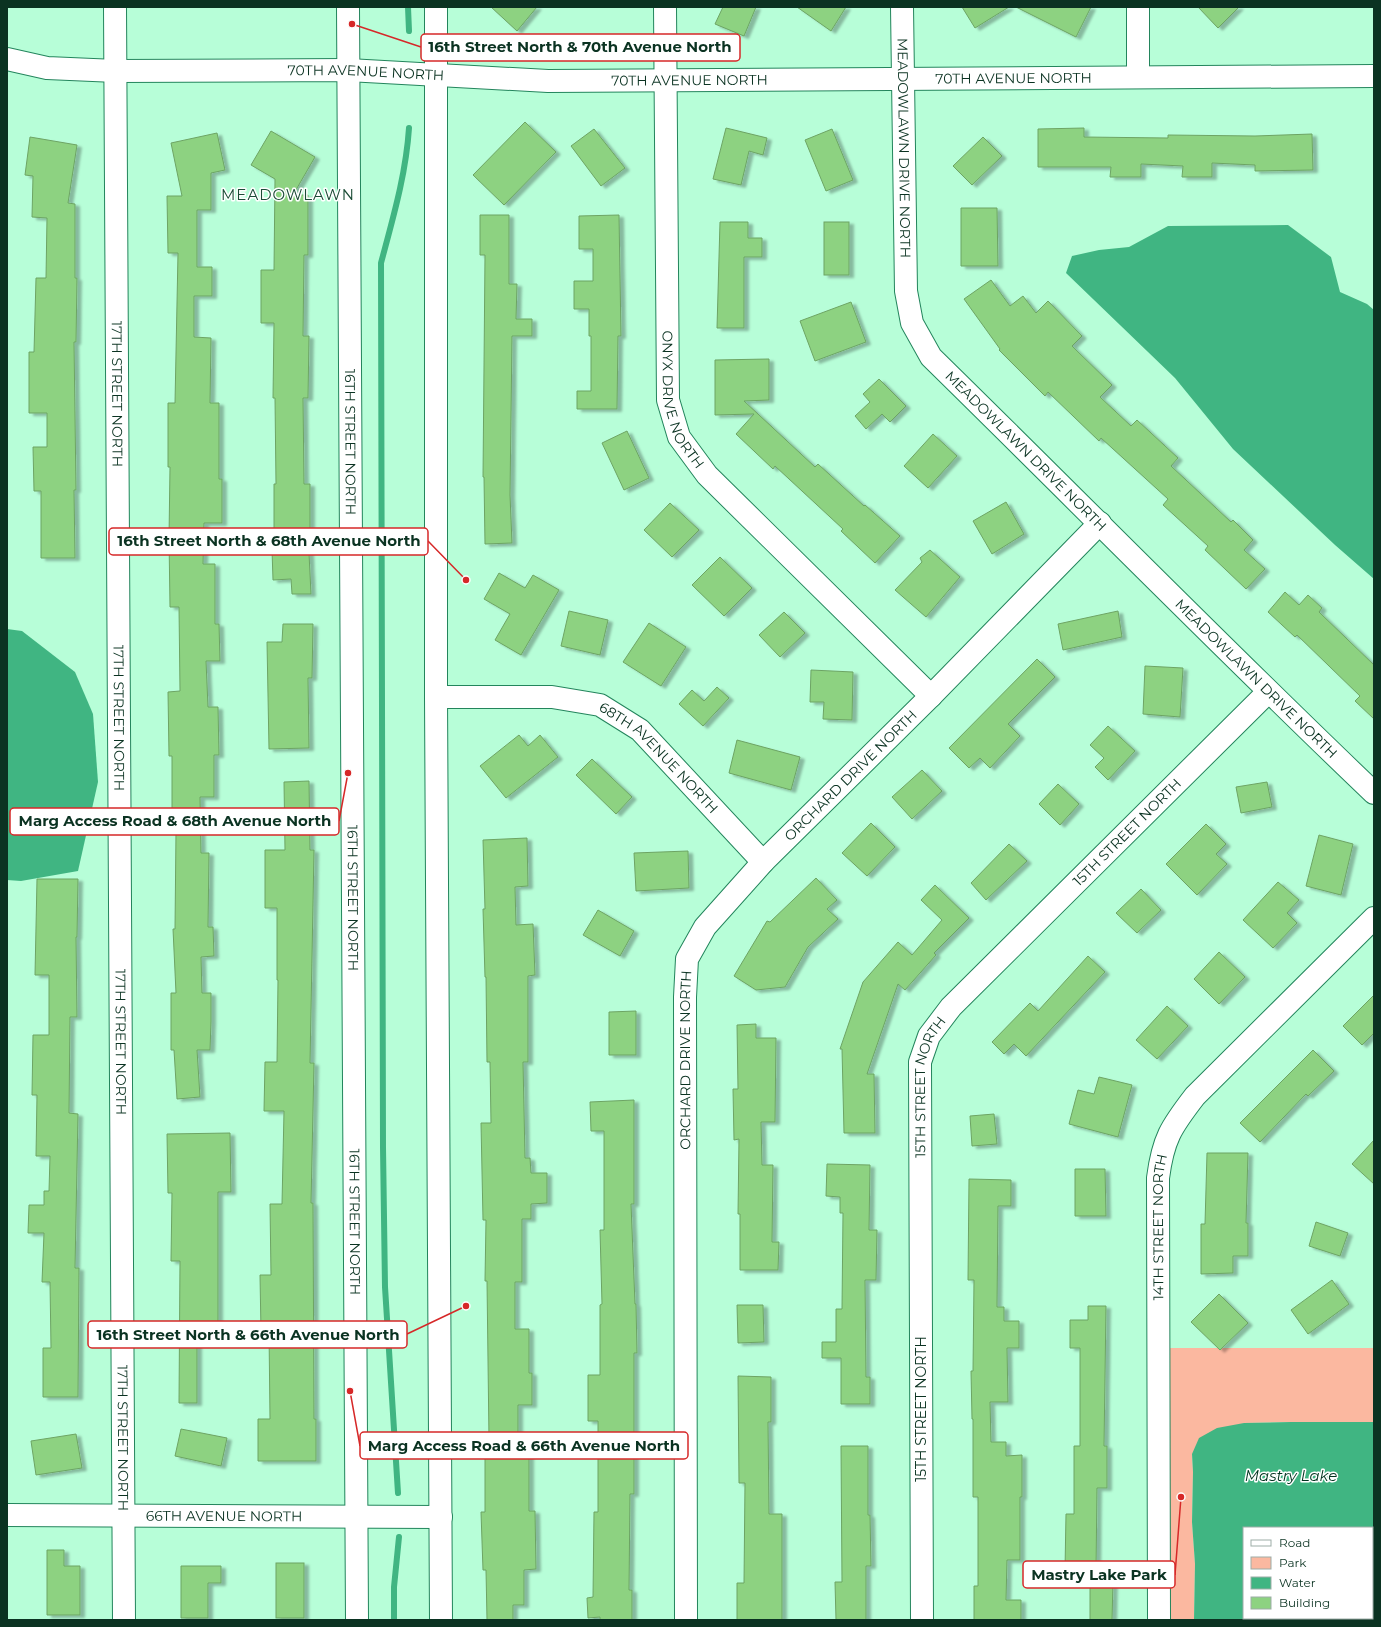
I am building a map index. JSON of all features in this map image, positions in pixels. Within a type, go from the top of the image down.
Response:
[{"type":"street","name":"17TH STREET NORTH","points":[[115,7],[124,1620]]},
{"type":"street","name":"16TH STREET NORTH","points":[[348,7],[357,1620]]},
{"type":"street","points":[[436,7],[436,697],[441,1620]]},
{"type":"street","name":"ONYX DRIVE NORTH","points":[[665,7],[668,400],[679,437],[707,475],[931,696]]},
{"type":"street","name":"MEADOWLAWN DRIVE NORTH","points":[[902,7],[906,291],[912,323],[931,357],[1100,523],[1268,692],[1374,794]]},
{"type":"street","points":[[1138,7],[1138,76]]},
{"type":"street","name":"70TH AVENUE NORTH","points":[[7,59],[47,68],[116,71],[348,70],[548,81],[1138,76],[1374,76]]},
{"type":"street","name":"ORCHARD DRIVE NORTH","points":[[686,1620],[685,997],[687,959],[705,927],[763,862],[931,696],[1100,523]]},
{"type":"street","name":"15TH STREET NORTH","points":[[922,1620],[920,1062],[929,1036],[957,1002],[1268,692]]},
{"type":"street","name":"68TH AVENUE NORTH","points":[[436,697],[552,697],[600,705],[640,730],[763,862]]},
{"type":"street","name":"14TH STREET NORTH","points":[[1160,1620],[1158,1178],[1161,1154],[1168,1133],[1195,1096],[1374,918]]},
{"type":"street","name":"66TH AVENUE NORTH","points":[[7,1515],[441,1517]]},
{"type":"green space","points":[[1169,1348],[1374,1348],[1374,1422],[1244,1423],[1192,1454],[1192,1522],[1195,1564],[1194,1620],[1169,1620]]},
{"type":"water","points":[[1288,225],[1331,257],[1340,292],[1367,304],[1374,310],[1374,579],[1335,545],[1233,449],[1175,378],[1066,273],[1072,256],[1099,250],[1129,247],[1168,226]]},
{"type":"water","points":[[7,629],[22,631],[75,672],[93,714],[98,782],[78,871],[21,881],[7,880]]},
{"type":"water","name":"Mastry Lake","points":[[1374,1422],[1374,1620],[1194,1620],[1195,1564],[1192,1522],[1192,1454],[1199,1438],[1217,1428],[1244,1423]]},
{"type":"building","points":[[491,7],[537,7],[517,31]]},
{"type":"building","points":[[723,7],[756,7],[744,36],[715,24]]},
{"type":"building","points":[[797,7],[846,7],[831,31]]},
{"type":"building","points":[[962,7],[1009,7],[975,28]]},
{"type":"building","points":[[1016,7],[1091,7],[1076,37]]},
{"type":"building","points":[[1198,7],[1239,7],[1218,28]]},
{"type":"building","points":[[525,122],[556,152],[504,205],[473,175]]},
{"type":"building","points":[[726,128],[767,138],[763,155],[749,151],[741,185],[713,179]]},
{"type":"building","points":[[1084,128],[1084,137],[1168,138],[1168,135],[1255,136],[1312,134],[1313,170],[1255,171],[1255,165],[1212,163],[1212,177],[1182,177],[1183,166],[1141,164],[1141,177],[1110,177],[1111,167],[1038,167],[1038,129]]},
{"type":"building","points":[[594,129],[625,168],[601,186],[571,146]]},
{"type":"building","points":[[832,129],[853,180],[826,191],[805,140]]},
{"type":"building","points":[[271,131],[315,157],[293,195],[308,195],[308,255],[304,255],[303,336],[309,336],[308,398],[303,398],[304,484],[310,484],[310,533],[308,533],[311,594],[292,594],[291,579],[273,580],[272,550],[274,550],[274,484],[276,484],[275,398],[273,398],[274,323],[261,323],[261,270],[274,270],[275,179],[251,165]]},
{"type":"building","points":[[217,133],[225,170],[211,173],[211,210],[197,210],[197,267],[212,267],[212,296],[194,296],[194,337],[211,338],[210,403],[219,403],[219,479],[222,479],[222,523],[204,523],[203,564],[215,564],[215,624],[219,624],[220,661],[206,661],[208,707],[218,707],[219,755],[214,755],[214,797],[200,797],[201,853],[209,853],[208,927],[213,927],[214,956],[201,957],[202,993],[211,993],[211,1022],[210,1050],[197,1050],[200,1097],[177,1099],[174,1050],[171,1050],[171,993],[176,993],[173,929],[175,929],[176,831],[172,831],[172,756],[169,756],[168,692],[180,691],[179,607],[170,607],[170,467],[168,467],[168,403],[175,403],[178,253],[168,253],[167,196],[182,196],[171,143]]},
{"type":"building","points":[[30,137],[77,145],[68,203],[75,204],[75,278],[77,278],[76,342],[74,342],[76,490],[74,490],[75,558],[41,558],[41,491],[34,491],[33,447],[47,447],[47,413],[29,413],[29,352],[34,352],[36,278],[46,278],[47,218],[32,217],[33,176],[25,175]]},
{"type":"building","points":[[983,137],[1002,156],[972,185],[953,166]]},
{"type":"building","points":[[961,208],[997,208],[998,266],[961,266]]},
{"type":"building","points":[[480,215],[509,215],[509,284],[517,284],[516,319],[532,319],[532,336],[512,336],[510,495],[512,543],[485,544],[483,477],[485,255],[480,255]]},
{"type":"building","points":[[619,215],[621,336],[618,336],[617,409],[577,409],[577,391],[591,391],[591,336],[589,336],[589,309],[574,309],[574,281],[593,281],[593,249],[579,249],[579,216]]},
{"type":"building","points":[[720,222],[748,222],[748,238],[762,238],[762,257],[744,257],[744,328],[717,328]]},
{"type":"building","points":[[824,222],[849,222],[849,275],[824,275]]},
{"type":"building","points":[[991,280],[1010,306],[1023,296],[1036,313],[1048,301],[1082,336],[1072,346],[1112,385],[1100,397],[1131,426],[1137,420],[1178,458],[1171,466],[1231,522],[1233,520],[1253,540],[1244,550],[1265,569],[1246,589],[1205,550],[1208,546],[1163,505],[1168,499],[1101,438],[1099,441],[1048,392],[1045,396],[999,350],[1000,349],[964,299]]},
{"type":"building","points":[[851,302],[866,342],[815,361],[800,321]]},
{"type":"building","points":[[769,359],[769,400],[744,401],[815,467],[818,464],[864,506],[865,505],[900,536],[875,563],[841,531],[843,529],[775,466],[773,469],[736,434],[754,414],[715,415],[715,360]]},
{"type":"building","points":[[879,379],[906,406],[890,422],[882,414],[866,429],[855,416],[870,402],[863,394]]},
{"type":"building","points":[[627,431],[649,478],[624,490],[602,443]]},
{"type":"building","points":[[933,434],[957,456],[928,488],[904,466]]},
{"type":"building","points":[[1006,502],[1024,534],[992,554],[973,521]]},
{"type":"building","points":[[670,503],[699,530],[672,557],[644,530]]},
{"type":"building","points":[[930,550],[960,577],[926,617],[895,590],[922,562],[920,558]]},
{"type":"building","points":[[720,557],[752,588],[724,616],[692,585]]},
{"type":"building","points":[[499,573],[525,588],[533,575],[559,590],[521,655],[495,640],[510,614],[484,599]]},
{"type":"building","points":[[1285,592],[1299,605],[1308,595],[1322,608],[1319,612],[1374,665],[1374,719],[1355,701],[1360,696],[1297,635],[1295,637],[1268,612]]},
{"type":"building","points":[[569,611],[608,620],[600,655],[561,646]]},
{"type":"building","points":[[1118,611],[1122,637],[1063,650],[1058,624]]},
{"type":"building","points":[[784,612],[805,633],[780,657],[759,635]]},
{"type":"building","points":[[649,623],[686,647],[661,686],[623,662]]},
{"type":"building","points":[[283,624],[313,624],[312,678],[308,678],[309,748],[269,749],[267,642],[282,642]]},
{"type":"building","points":[[1037,659],[1055,677],[1008,724],[1020,736],[990,768],[980,758],[969,768],[949,748]]},
{"type":"building","points":[[1145,666],[1183,668],[1180,717],[1143,714]]},
{"type":"building","points":[[811,670],[853,672],[852,720],[823,719],[824,702],[810,702]]},
{"type":"building","points":[[717,687],[729,698],[703,726],[679,704],[692,690],[704,701]]},
{"type":"building","points":[[1108,726],[1135,751],[1108,780],[1095,767],[1104,758],[1090,745]]},
{"type":"building","points":[[519,735],[528,746],[540,735],[558,757],[506,798],[480,766]]},
{"type":"building","points":[[737,740],[800,757],[791,790],[729,773]]},
{"type":"building","points":[[592,759],[632,797],[616,814],[576,775]]},
{"type":"building","points":[[922,770],[942,791],[912,819],[892,797]]},
{"type":"building","points":[[309,781],[310,850],[314,850],[310,1063],[314,1063],[311,1203],[313,1203],[314,1419],[316,1419],[316,1461],[258,1461],[258,1419],[270,1419],[269,1331],[261,1332],[260,1275],[271,1275],[270,1204],[282,1204],[284,1111],[264,1111],[265,1062],[277,1062],[278,980],[277,908],[265,908],[265,850],[285,850],[284,782]]},
{"type":"building","points":[[1267,782],[1272,807],[1241,813],[1236,787]]},
{"type":"building","points":[[1058,784],[1079,804],[1060,825],[1039,804]]},
{"type":"building","points":[[871,823],[895,847],[867,876],[842,853]]},
{"type":"building","points":[[1206,824],[1226,844],[1216,854],[1227,864],[1197,895],[1166,864]]},
{"type":"building","points":[[1319,835],[1353,844],[1341,895],[1306,886]]},
{"type":"building","points":[[527,838],[528,886],[515,887],[516,925],[533,924],[535,975],[528,976],[528,1062],[523,1062],[525,1158],[530,1158],[531,1173],[547,1173],[547,1203],[531,1204],[531,1219],[522,1219],[522,1282],[515,1282],[515,1329],[529,1329],[529,1373],[532,1373],[532,1405],[518,1405],[518,1440],[529,1440],[529,1511],[535,1511],[536,1569],[524,1570],[524,1605],[513,1605],[513,1620],[487,1620],[486,1570],[483,1570],[481,1512],[485,1512],[485,1440],[489,1440],[487,1281],[485,1281],[486,1220],[483,1220],[481,1123],[491,1123],[490,1062],[487,1062],[486,977],[483,909],[485,909],[483,840]]},
{"type":"building","points":[[1009,844],[1027,861],[986,900],[971,883]]},
{"type":"building","points":[[688,851],[689,888],[636,891],[634,853]]},
{"type":"building","points":[[816,878],[837,900],[827,909],[838,919],[808,947],[785,987],[756,990],[734,976],[767,921],[770,922]]},
{"type":"building","points":[[37,879],[78,879],[76,937],[77,1017],[70,1017],[69,1113],[78,1114],[75,1268],[79,1268],[78,1397],[43,1397],[43,1348],[51,1348],[50,1282],[42,1282],[44,1233],[28,1233],[29,1205],[44,1205],[44,1191],[49,1191],[50,1156],[36,1156],[37,1095],[32,1095],[33,1035],[49,1035],[49,975],[35,975]]},
{"type":"building","points":[[1278,882],[1299,900],[1287,913],[1297,923],[1273,948],[1243,920]]},
{"type":"building","points":[[935,885],[969,918],[934,953],[936,955],[905,990],[898,984],[867,1074],[874,1074],[875,1133],[844,1133],[842,1049],[840,1049],[863,982],[898,942],[912,955],[942,920],[921,900]]},
{"type":"building","points":[[1141,889],[1161,910],[1137,933],[1116,913]]},
{"type":"building","points":[[598,910],[634,931],[620,956],[583,935]]},
{"type":"building","points":[[1219,952],[1245,977],[1219,1004],[1194,979]]},
{"type":"building","points":[[1088,956],[1105,972],[1026,1056],[1014,1044],[1004,1054],[992,1042],[1030,1003],[1038,1011]]},
{"type":"building","points":[[1374,995],[1374,1033],[1362,1045],[1343,1026]]},
{"type":"building","points":[[1167,1006],[1188,1026],[1157,1059],[1136,1040]]},
{"type":"building","points":[[636,1011],[636,1055],[609,1055],[609,1012]]},
{"type":"building","points":[[756,1024],[756,1038],[776,1038],[775,1122],[761,1122],[762,1165],[773,1165],[772,1242],[779,1242],[778,1270],[740,1270],[740,1214],[738,1214],[739,1139],[734,1140],[733,1089],[738,1089],[737,1025]]},
{"type":"building","points":[[1313,1050],[1334,1071],[1308,1096],[1306,1094],[1260,1142],[1240,1123]]},
{"type":"building","points":[[1099,1077],[1132,1085],[1118,1137],[1069,1124],[1078,1090],[1094,1094]]},
{"type":"building","points":[[634,1100],[634,1204],[631,1204],[637,1353],[634,1353],[634,1494],[630,1494],[629,1590],[632,1590],[632,1620],[600,1620],[600,1617],[588,1618],[587,1598],[593,1597],[594,1512],[598,1512],[598,1421],[588,1421],[588,1375],[600,1375],[600,1305],[602,1304],[600,1230],[604,1230],[604,1131],[591,1131],[590,1102]]},
{"type":"building","points":[[994,1114],[997,1144],[972,1146],[970,1116]]},
{"type":"building","points":[[230,1133],[231,1192],[218,1192],[218,1331],[197,1331],[197,1403],[179,1403],[180,1261],[171,1261],[172,1193],[168,1193],[167,1134]]},
{"type":"building","points":[[1374,1140],[1374,1184],[1352,1164]]},
{"type":"building","points":[[1207,1153],[1248,1153],[1246,1223],[1248,1223],[1248,1256],[1233,1256],[1233,1273],[1201,1274],[1201,1224],[1205,1224]]},
{"type":"building","points":[[827,1164],[870,1165],[869,1230],[877,1230],[876,1280],[865,1280],[866,1377],[870,1377],[870,1404],[841,1404],[841,1358],[822,1358],[822,1342],[836,1342],[836,1309],[842,1309],[843,1213],[840,1213],[840,1197],[826,1196]]},
{"type":"building","points":[[1075,1169],[1105,1169],[1106,1216],[1075,1216]]},
{"type":"building","points":[[969,1179],[1011,1180],[1011,1206],[998,1206],[997,1307],[1004,1307],[1004,1321],[1019,1321],[1019,1348],[1007,1348],[1008,1402],[990,1402],[991,1442],[1006,1442],[1006,1456],[1022,1455],[1020,1560],[1007,1560],[1006,1600],[1021,1600],[1021,1620],[974,1620],[974,1586],[978,1586],[978,1497],[973,1497],[973,1419],[971,1371],[973,1371],[974,1280],[968,1280]]},
{"type":"building","points":[[1316,1222],[1348,1233],[1340,1256],[1309,1246]]},
{"type":"building","points":[[1332,1280],[1349,1304],[1308,1334],[1291,1310]]},
{"type":"building","points":[[1219,1294],[1248,1323],[1220,1350],[1191,1322]]},
{"type":"building","points":[[737,1305],[763,1305],[764,1342],[738,1343]]},
{"type":"building","points":[[1088,1306],[1106,1306],[1104,1446],[1107,1446],[1107,1488],[1097,1488],[1096,1570],[1065,1570],[1066,1514],[1074,1514],[1074,1446],[1080,1446],[1080,1348],[1070,1348],[1070,1320],[1088,1320]]},
{"type":"building","points":[[738,1376],[771,1377],[771,1422],[768,1422],[769,1514],[782,1514],[782,1620],[737,1620],[737,1583],[744,1583],[745,1483],[739,1483]]},
{"type":"building","points":[[181,1429],[227,1438],[221,1466],[175,1456]]},
{"type":"building","points":[[76,1434],[82,1468],[36,1475],[31,1441]]},
{"type":"building","points":[[841,1446],[868,1446],[868,1515],[870,1515],[871,1566],[866,1566],[866,1620],[836,1620],[835,1582],[842,1582]]},
{"type":"building","points":[[47,1550],[64,1550],[64,1566],[80,1566],[80,1615],[47,1615]]},
{"type":"building","points":[[276,1563],[304,1563],[304,1618],[276,1618]]},
{"type":"building","points":[[181,1566],[221,1566],[221,1583],[208,1583],[208,1618],[181,1618]]},
{"type":"building","points":[[1090,1582],[1113,1582],[1112,1620],[1090,1620]]},
{"type":"waterway","points":[[408,7],[409,31]]},
{"type":"waterway","points":[[398,1493],[385,1287],[383,1147],[381,263],[402,179],[409,128]]},
{"type":"waterway","points":[[394,1620],[394,1587],[399,1537]]},
{"type":"place","name":"16th Street North & 70th Avenue North","points":[[352,24]]},
{"type":"place","name":"16th Street North & 68th Avenue North","points":[[466,580]]},
{"type":"place","name":"Marg Access Road & 68th Avenue North","points":[[348,773]]},
{"type":"place","name":"16th Street North & 66th Avenue North","points":[[466,1306]]},
{"type":"place","name":"Marg Access Road & 66th Avenue North","points":[[350,1391]]},
{"type":"place","name":"Mastry Lake Park","points":[[1181,1497]]},
{"type":"district","name":"MEADOWLAWN","points":[[288,194]]}]
